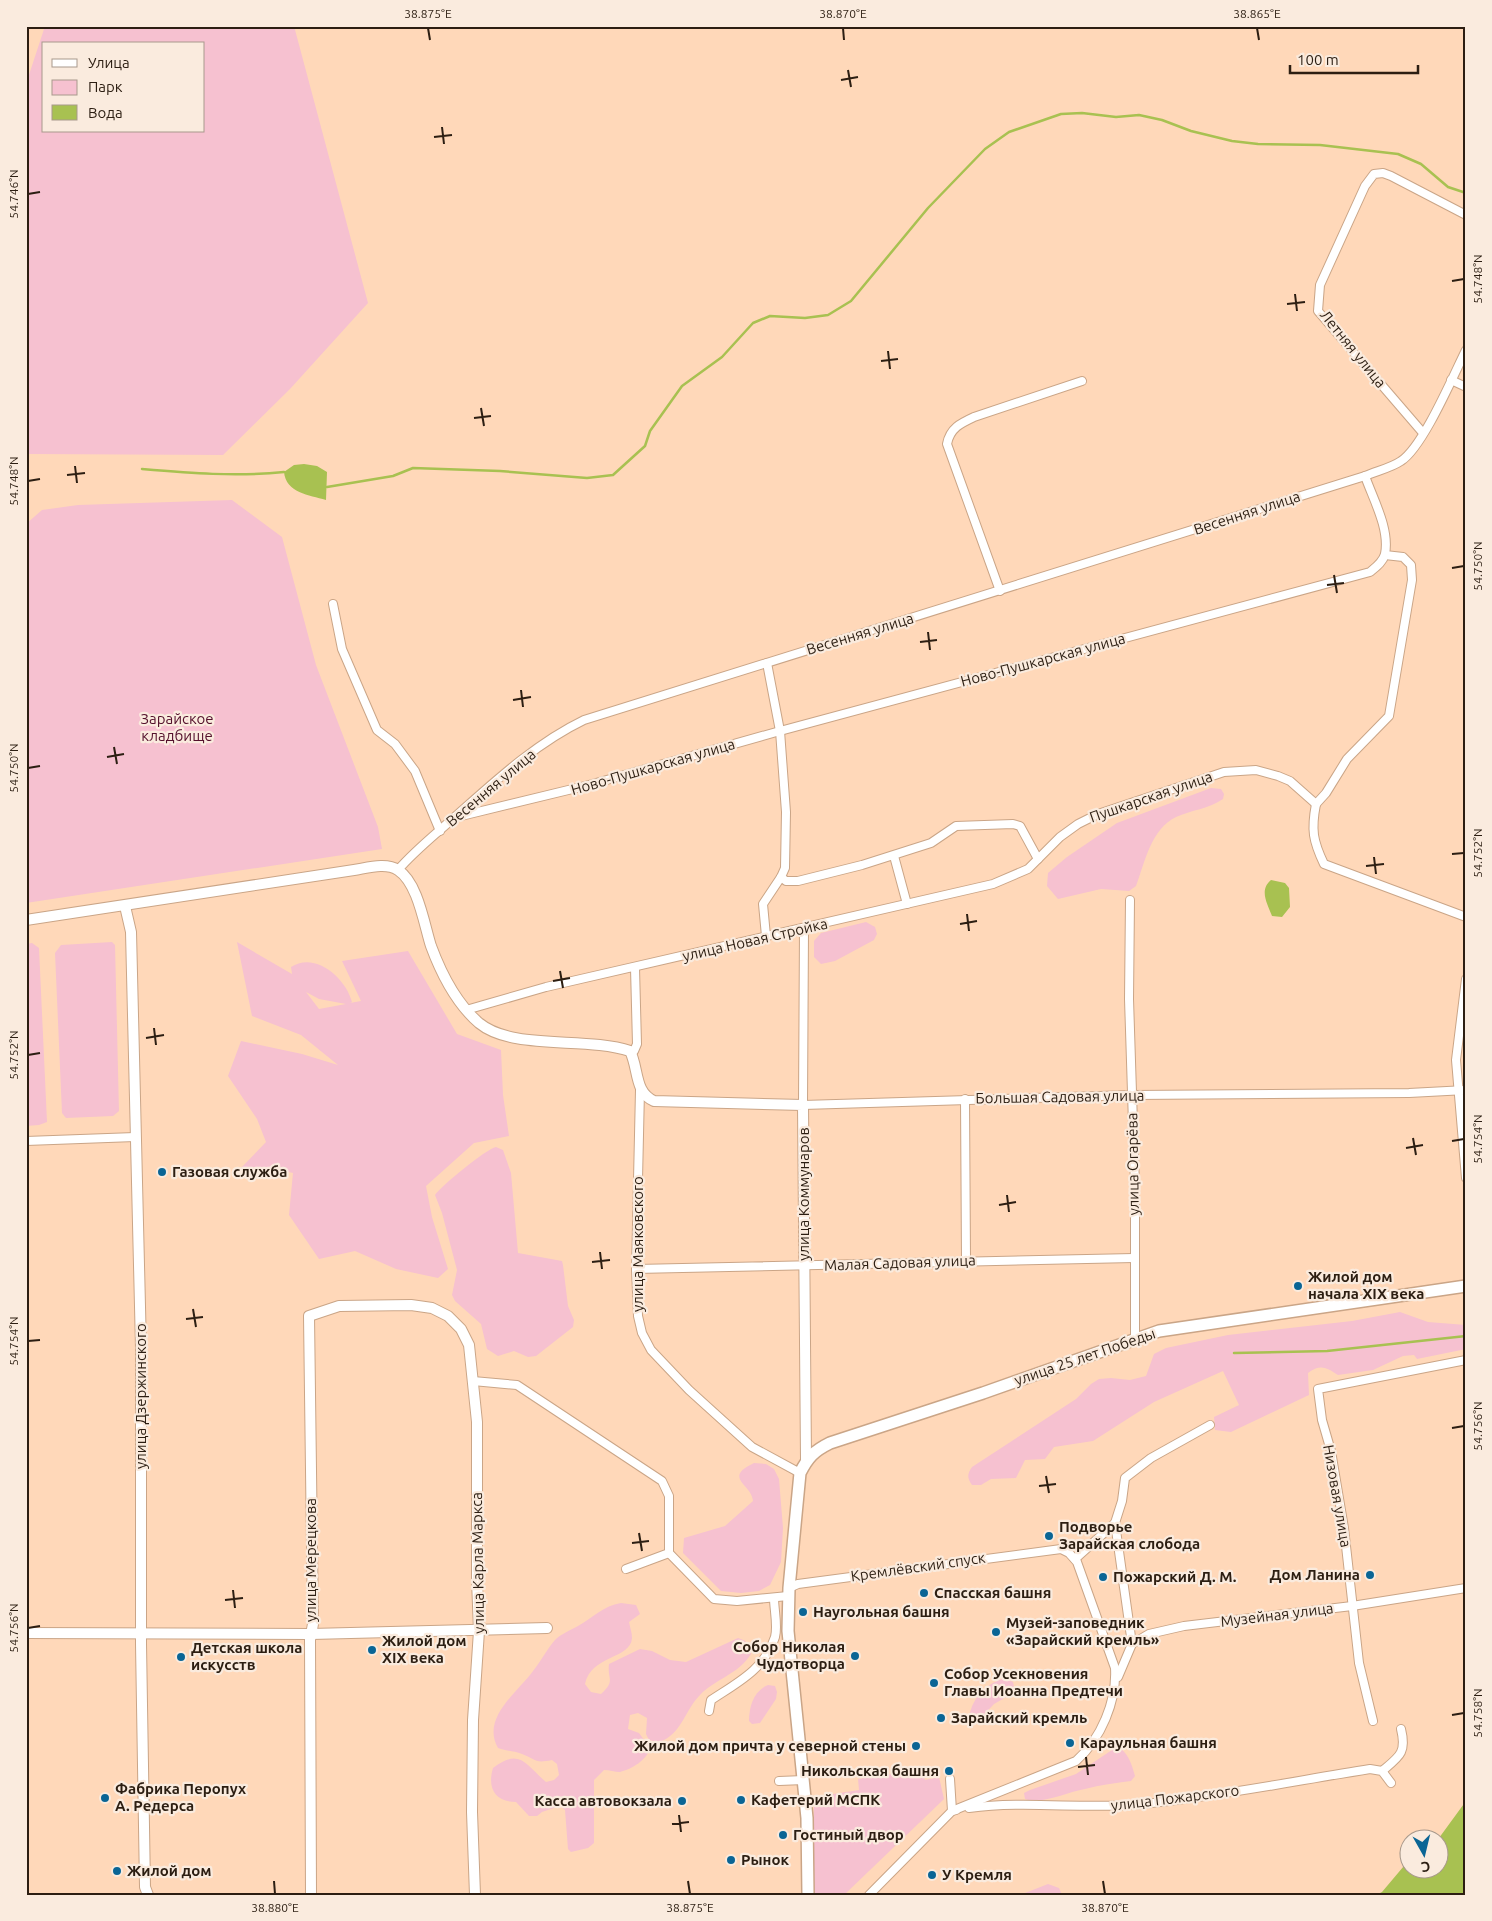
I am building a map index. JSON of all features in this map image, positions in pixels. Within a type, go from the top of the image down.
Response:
[{"type":"main road","name":"улица 25 лет Победы","points":[[806,1460],[814,1451],[830,1443],[983,1393],[1159,1331],[1466,1286]]},
{"type":"main road","points":[[806,1460],[800,1473],[789,1592],[790,1657],[807,1818],[808,1895]]},
{"type":"street","name":"Летняя улица","points":[[1423,432],[1318,311],[1320,285],[1365,186],[1374,174],[1383,173],[1391,176],[1466,215]]},
{"type":"street","points":[[1466,350],[1410,453],[1401,461],[1365,476],[1385,532],[1385,554],[1404,557],[1411,565],[1412,580],[1389,716],[1347,759],[1326,793],[1316,804],[1312,831],[1315,845],[1324,864],[1466,917]]},
{"type":"street","points":[[1451,380],[1466,387]]},
{"type":"street","points":[[1000,592],[947,444],[948,436],[958,424],[1082,381]]},
{"type":"street","name":"Весенняя улица","points":[[398,870],[416,849],[551,737],[584,720],[1000,592],[1365,476]]},
{"type":"street","name":"Ново-Пушкарская улица","points":[[452,818],[588,785],[780,731],[1370,572],[1381,562],[1385,554]]},
{"type":"street","points":[[333,604],[342,649],[377,730],[395,744],[414,771],[440,831]]},
{"type":"street","points":[[766,936],[763,904],[781,877],[784,868],[786,812],[780,731],[767,663]]},
{"type":"street","name":"Пушкарская улица","points":[[1038,859],[1078,824],[1098,814],[1224,772],[1256,770],[1278,776],[1290,782],[1316,804]]},
{"type":"street","points":[[781,877],[786,881],[798,881],[894,856],[931,843],[956,826],[1013,824],[1020,826],[1038,859]]},
{"type":"street","points":[[894,856],[907,904]]},
{"type":"street","name":"улица Новая Стройка","points":[[466,1010],[546,987],[635,968],[766,936],[804,929],[992,884],[1028,869],[1038,859]]},
{"type":"street","points":[[26,920],[379,866],[398,870],[406,877],[412,887],[438,963],[466,1010],[487,1028],[507,1037],[593,1044],[630,1052],[634,1051],[637,1044],[635,968]]},
{"type":"street","name":"улица Огарёва","points":[[1130,900],[1135,1338]]},
{"type":"street","name":"улица Дзержинского","points":[[125,906],[131,932],[141,1348],[141,1633],[145,1892]]},
{"type":"street","name":"улица Коммунаров","points":[[804,929],[803,1105],[806,1460]]},
{"type":"street","points":[[1466,979],[1456,1046],[1462,1089],[1466,1178]]},
{"type":"street","points":[[630,1052],[634,1060],[640,1090]]},
{"type":"street","name":"Большая Садовая улица","points":[[640,1090],[645,1097],[654,1100],[803,1105],[1132,1095],[1409,1093],[1462,1089]]},
{"type":"street","name":"улица Маяковского","points":[[640,1090],[636,1269],[638,1316],[642,1333],[651,1350],[689,1390],[752,1447],[800,1473]]},
{"type":"street","points":[[966,1099],[966,1260]]},
{"type":"street","points":[[26,1141],[135,1136]]},
{"type":"street","name":"Малая Садовая улица","points":[[636,1269],[804,1267],[966,1260],[1134,1258]]},
{"type":"street","name":"улица Карла Маркса","points":[[309,1316],[339,1306],[411,1305],[432,1308],[448,1316],[461,1329],[469,1344],[477,1422],[477,1580],[479,1631],[473,1720],[472,1812],[475,1895]]},
{"type":"street","name":"улица Мерецкова","points":[[309,1316],[311,1895]]},
{"type":"street","name":"Низовая улица","points":[[1373,1721],[1359,1663],[1342,1518],[1331,1451],[1322,1420],[1318,1389],[1466,1360]]},
{"type":"street","points":[[473,1381],[517,1385],[662,1481],[668,1496],[669,1553],[626,1569]]},
{"type":"street","points":[[869,1895],[942,1818],[952,1811],[1076,1761],[1086,1752],[1101,1728],[1123,1661],[1132,1644],[1115,1522],[1122,1502],[1125,1478],[1152,1458],[1210,1425]]},
{"type":"street","points":[[1115,1522],[1075,1559],[1098,1627],[1112,1656],[1116,1682]]},
{"type":"street","name":"Кремлёвский спуск","points":[[669,1553],[714,1599],[738,1601],[774,1598],[789,1592],[798,1584],[1049,1550],[1061,1549],[1075,1559]]},
{"type":"street","name":"Музейная улица","points":[[1132,1644],[1149,1634],[1184,1626],[1352,1606],[1466,1588]]},
{"type":"street","points":[[709,1711],[711,1700],[753,1673],[765,1656],[775,1636],[774,1598]]},
{"type":"street","points":[[26,1633],[311,1634],[547,1628]]},
{"type":"street","points":[[1391,1783],[1382,1771],[1399,1756],[1404,1748],[1401,1729]]},
{"type":"street","name":"улица Пожарского","points":[[952,1811],[1002,1804],[1096,1807],[1145,1804],[1370,1768],[1382,1771]]},
{"type":"street","points":[[950,1779],[952,1811]]},
{"type":"street","points":[[779,1781],[804,1780]]},
{"type":"green space","points":[[45,26],[294,26],[368,303],[290,389],[223,455],[28,454],[26,450],[26,84]]},
{"type":"green space","name":"Зарайское кладбище","points":[[232,500],[282,537],[316,665],[378,827],[382,849],[26,903],[26,524],[42,510],[78,505]]},
{"type":"green space","points":[[1211,788],[1221,789],[1224,794],[1223,799],[1167,822],[1160,829],[1150,847],[1136,886],[1129,891],[1101,889],[1058,899],[1047,886],[1048,873],[1067,857],[1117,823]]},
{"type":"green space","points":[[866,922],[875,927],[877,934],[874,940],[835,961],[821,964],[814,957],[814,941],[821,933]]},
{"type":"green space","points":[[112,942],[115,945],[119,1111],[113,1116],[66,1118],[62,1113],[55,953],[61,945]]},
{"type":"green space","points":[[237,942],[292,974],[291,967],[300,963],[310,962],[328,969],[349,993],[352,1002],[350,1003],[361,1001],[342,961],[408,951],[457,1034],[501,1050],[503,1095],[509,1136],[474,1143],[426,1186],[432,1217],[448,1269],[438,1278],[396,1269],[355,1251],[319,1259],[289,1215],[293,1173],[268,1167],[241,1168],[266,1142],[257,1119],[228,1076],[241,1041],[302,1054],[338,1065],[301,1035],[252,1016]],"holes":[[[306,992],[319,999],[346,1004],[319,1009]]]},
{"type":"green space","points":[[32,943],[39,948],[47,1122],[26,1126],[26,944]]},
{"type":"green space","points":[[496,1147],[503,1150],[511,1173],[518,1253],[562,1261],[568,1306],[574,1320],[573,1327],[536,1356],[528,1357],[514,1351],[498,1356],[487,1349],[481,1324],[455,1301],[452,1295],[457,1270],[442,1213],[435,1195],[464,1168]]},
{"type":"green space","points":[[1400,1312],[1428,1322],[1466,1325],[1466,1349],[1417,1359],[1414,1355],[1403,1356],[1373,1370],[1338,1375],[1326,1368],[1316,1368],[1308,1373],[1309,1395],[1231,1432],[1215,1430],[1214,1417],[1239,1405],[1223,1371],[1154,1402],[1093,1441],[1054,1447],[1045,1459],[1025,1460],[1016,1478],[991,1479],[981,1485],[972,1485],[969,1480],[968,1474],[972,1467],[1076,1399],[1099,1379],[1130,1380],[1146,1376],[1154,1354],[1166,1348],[1228,1335],[1352,1321]]},
{"type":"green space","points":[[754,1463],[766,1464],[774,1469],[779,1479],[783,1528],[781,1562],[770,1585],[759,1591],[741,1593],[721,1591],[683,1553],[684,1538],[725,1526],[753,1501],[739,1477],[745,1468]]},
{"type":"green space","points":[[621,1603],[636,1605],[640,1614],[629,1622],[632,1638],[630,1645],[625,1650],[602,1662],[589,1675],[585,1684],[591,1692],[601,1694],[610,1683],[609,1664],[640,1649],[652,1651],[670,1660],[686,1662],[738,1638],[748,1643],[751,1654],[734,1672],[706,1689],[695,1701],[680,1725],[664,1740],[658,1742],[649,1740],[646,1734],[647,1718],[638,1713],[630,1715],[628,1729],[639,1733],[650,1748],[642,1760],[629,1769],[620,1772],[604,1770],[594,1780],[594,1843],[588,1848],[571,1852],[568,1849],[565,1810],[560,1806],[542,1812],[537,1816],[529,1816],[516,1802],[503,1800],[494,1792],[491,1782],[493,1768],[510,1759],[522,1761],[546,1782],[554,1780],[559,1775],[557,1764],[552,1760],[538,1761],[519,1753],[498,1748],[494,1737],[494,1726],[503,1706],[533,1671],[555,1640],[604,1609]]},
{"type":"green space","points":[[1005,1678],[1013,1682],[1015,1692],[994,1704],[977,1722],[972,1722],[969,1719],[970,1712],[976,1699],[986,1688]]},
{"type":"green space","points":[[768,1685],[775,1686],[777,1692],[776,1699],[760,1723],[752,1724],[749,1721],[749,1715],[753,1700],[759,1691]]},
{"type":"green space","points":[[1120,1748],[1128,1757],[1133,1768],[1135,1776],[1131,1781],[1096,1786],[1047,1799],[1025,1799],[1024,1793],[1076,1774],[1112,1750]]},
{"type":"green space","points":[[923,1769],[925,1780],[939,1777],[944,1799],[844,1895],[813,1895],[814,1797],[859,1790],[858,1779]]},
{"type":"green space","points":[[1048,1884],[1059,1888],[1062,1895],[1020,1895]]},
{"type":"water","points":[[294,465],[317,466],[327,472],[326,500],[299,492],[289,485],[284,472]]},
{"type":"water","points":[[1271,880],[1285,883],[1289,888],[1290,907],[1282,917],[1272,916],[1266,902],[1265,888]]},
{"type":"water","points":[[1466,1801],[1466,1895],[1376,1895],[1382,1892],[1400,1871],[1400,1878],[1450,1878],[1450,1828],[1446,1828]]},
{"type":"waterway","points":[[327,487],[393,476],[413,468],[500,471],[587,478],[613,475],[645,446],[650,431],[682,386],[722,357],[753,323],[770,316],[805,318],[828,315],[851,301],[928,208],[985,149],[1009,132],[1061,114],[1082,113],[1116,117],[1139,115],[1232,141],[1258,144],[1320,145],[1398,154],[1421,164],[1448,187],[1466,193]]},
{"type":"waterway","points":[[142,469],[230,474],[284,472]]},
{"type":"waterway","points":[[1234,1353],[1327,1351],[1466,1336]]},
{"type":"place","name":"Газовая служба","points":[[162,1172]]},
{"type":"place","name":"Жилой дом начала XIX века","points":[[1298,1286]]},
{"type":"place","name":"Подворье Зарайская слобода","points":[[1049,1536]]},
{"type":"place","name":"Дом Ланина","points":[[1370,1575]]},
{"type":"place","name":"Пожарский Д. М.","points":[[1103,1577]]},
{"type":"place","name":"Спасская башня","points":[[924,1593]]},
{"type":"place","name":"Наугольная башня","points":[[803,1612]]},
{"type":"place","name":"Музей-заповедник «Зарайский кремль»","points":[[996,1632]]},
{"type":"place","name":"Жилой дом XIX века","points":[[372,1650]]},
{"type":"place","name":"Собор Николая Чудотворца","points":[[855,1656]]},
{"type":"place","name":"Детская школа искусств","points":[[181,1657]]},
{"type":"place","name":"Собор Усекновения Главы Иоанна Предтечи","points":[[934,1683]]},
{"type":"place","name":"Зарайский кремль","points":[[941,1718]]},
{"type":"place","name":"Караульная башня","points":[[1070,1743]]},
{"type":"place","name":"Жилой дом причта у северной стены","points":[[916,1746]]},
{"type":"place","name":"Никольская башня","points":[[949,1771]]},
{"type":"place","name":"Фабрика Перопух А. Редерса","points":[[105,1798]]},
{"type":"place","name":"Кафетерий МСПК","points":[[741,1800]]},
{"type":"place","name":"Касса автовокзала","points":[[682,1801]]},
{"type":"place","name":"Гостиный двор","points":[[783,1835]]},
{"type":"place","name":"Рынок","points":[[731,1860]]},
{"type":"place","name":"Жилой дом","points":[[117,1871]]},
{"type":"place","name":"У Кремля","points":[[932,1875]]}]
